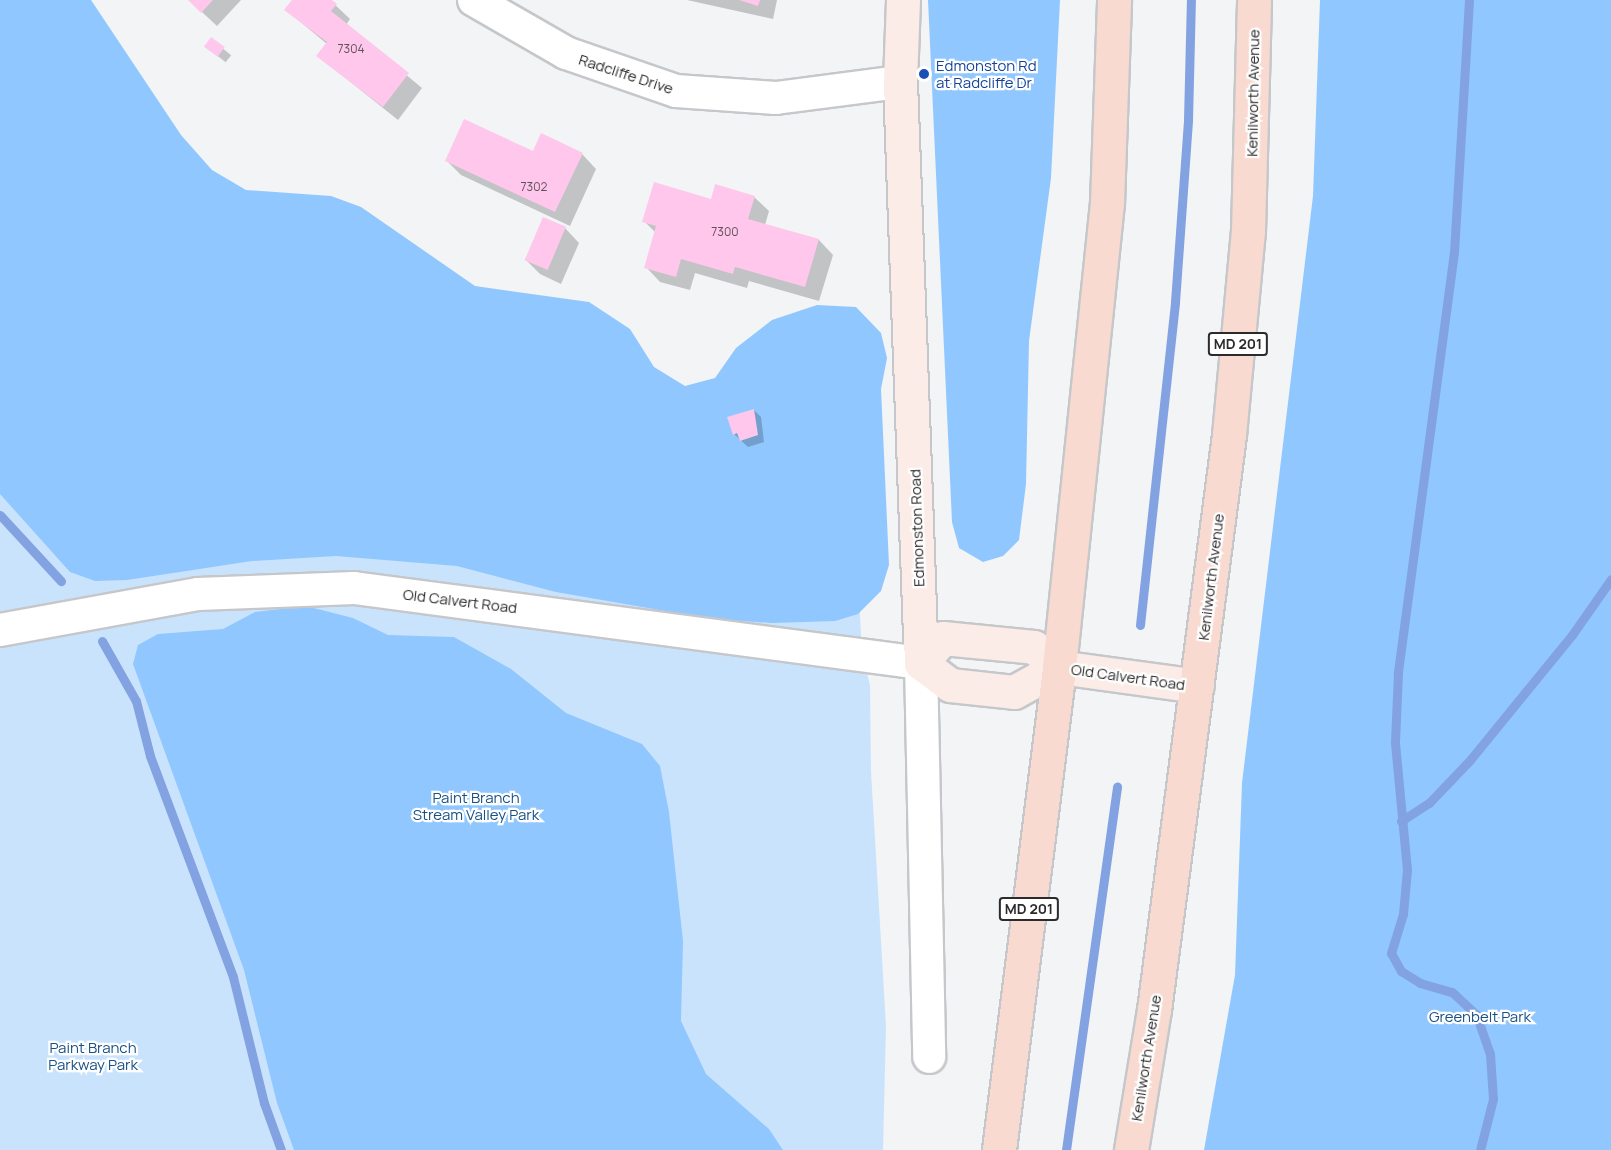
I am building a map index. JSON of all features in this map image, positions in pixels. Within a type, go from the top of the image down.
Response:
[{"type":"main road","name":"MD 201","points":[[999,1150],[1059,667],[1107,203],[1114,0]]},
{"type":"main road","name":"Kenilworth Avenue","points":[[1131,1150],[1197,686],[1229,435],[1248,231],[1254,0]]},
{"type":"street","name":"Radcliffe Drive","points":[[474,0],[566,53],[676,91],[776,98],[900,82]]},
{"type":"street","name":"Edmonston Road","points":[[903,0],[900,82],[921,663],[929,1057]]},
{"type":"street","name":"Old Calvert Road","points":[[0,630],[198,594],[354,588],[921,663],[950,685],[1014,692],[1059,667]]},
{"type":"street","name":"Old Calvert Road","points":[[921,663],[943,638],[1034,647],[1059,667],[1197,686]]},
{"type":"green space","points":[[0,0],[91,0],[181,135],[212,170],[246,190],[331,196],[361,207],[475,286],[589,302],[630,329],[654,367],[685,386],[715,378],[736,348],[772,320],[817,305],[856,307],[881,333],[887,358],[881,389],[889,565],[881,591],[858,614],[835,621],[772,623],[711,619],[556,592],[457,566],[336,556],[252,561],[127,580],[95,581],[70,572],[0,494]]},
{"type":"green space","points":[[928,0],[1060,0],[1051,178],[1029,341],[1026,484],[1019,540],[1003,556],[983,562],[959,548],[952,522]]},
{"type":"green space","name":"Greenbelt Park","points":[[1320,0],[1611,0],[1611,1150],[1204,1150],[1235,975],[1242,783],[1313,196]]},
{"type":"green space","name":"Paint Branch Stream Valley Park","points":[[0,243],[855,515],[862,655],[870,685],[871,771],[886,1026],[883,1150],[0,1150]]},
{"type":"green space","points":[[306,606],[353,618],[388,635],[454,637],[511,669],[566,713],[642,744],[660,766],[669,812],[683,941],[681,1021],[706,1074],[769,1129],[783,1150],[294,1150],[277,1103],[244,970],[133,664],[138,645],[158,634],[223,629],[255,612]]},
{"type":"building","points":[[188,0],[213,0],[201,13]]},
{"type":"building","points":[[292,0],[332,0],[337,4],[331,11],[409,73],[383,107],[316,56],[327,42],[284,10]]},
{"type":"building","points":[[739,0],[760,0],[758,6]]},
{"type":"building","points":[[211,37],[225,47],[218,57],[204,47]]},
{"type":"building","points":[[464,119],[533,151],[541,133],[583,153],[555,212],[445,161]]},
{"type":"building","points":[[654,182],[711,199],[715,184],[755,196],[748,219],[819,239],[805,287],[735,267],[733,274],[681,259],[676,277],[644,268],[656,226],[642,222]]},
{"type":"building","points":[[543,217],[566,227],[548,270],[525,260]]},
{"type":"building","points":[[754,409],[758,435],[740,441],[737,433],[733,435],[727,417]]},
{"type":"waterway","points":[[1140,625],[1175,302],[1188,120],[1191,0]]},
{"type":"waterway","points":[[1469,0],[1454,252],[1398,673],[1395,743],[1407,870],[1403,914],[1391,953],[1401,971],[1420,983],[1452,992],[1476,1014],[1490,1054],[1493,1099],[1480,1150]]},
{"type":"waterway","points":[[0,515],[61,581]]},
{"type":"waterway","points":[[1401,821],[1429,803],[1470,760],[1572,635],[1611,579]]},
{"type":"waterway","points":[[102,641],[136,701],[150,756],[233,977],[264,1103],[281,1150]]},
{"type":"waterway","points":[[1066,1150],[1117,787]]},
{"type":"place","name":"Edmonston Rd at Radcliffe Dr","points":[[924,74]]},
{"type":"park label","name":"Paint Branch Parkway Park","points":[[93,1056]]}]
